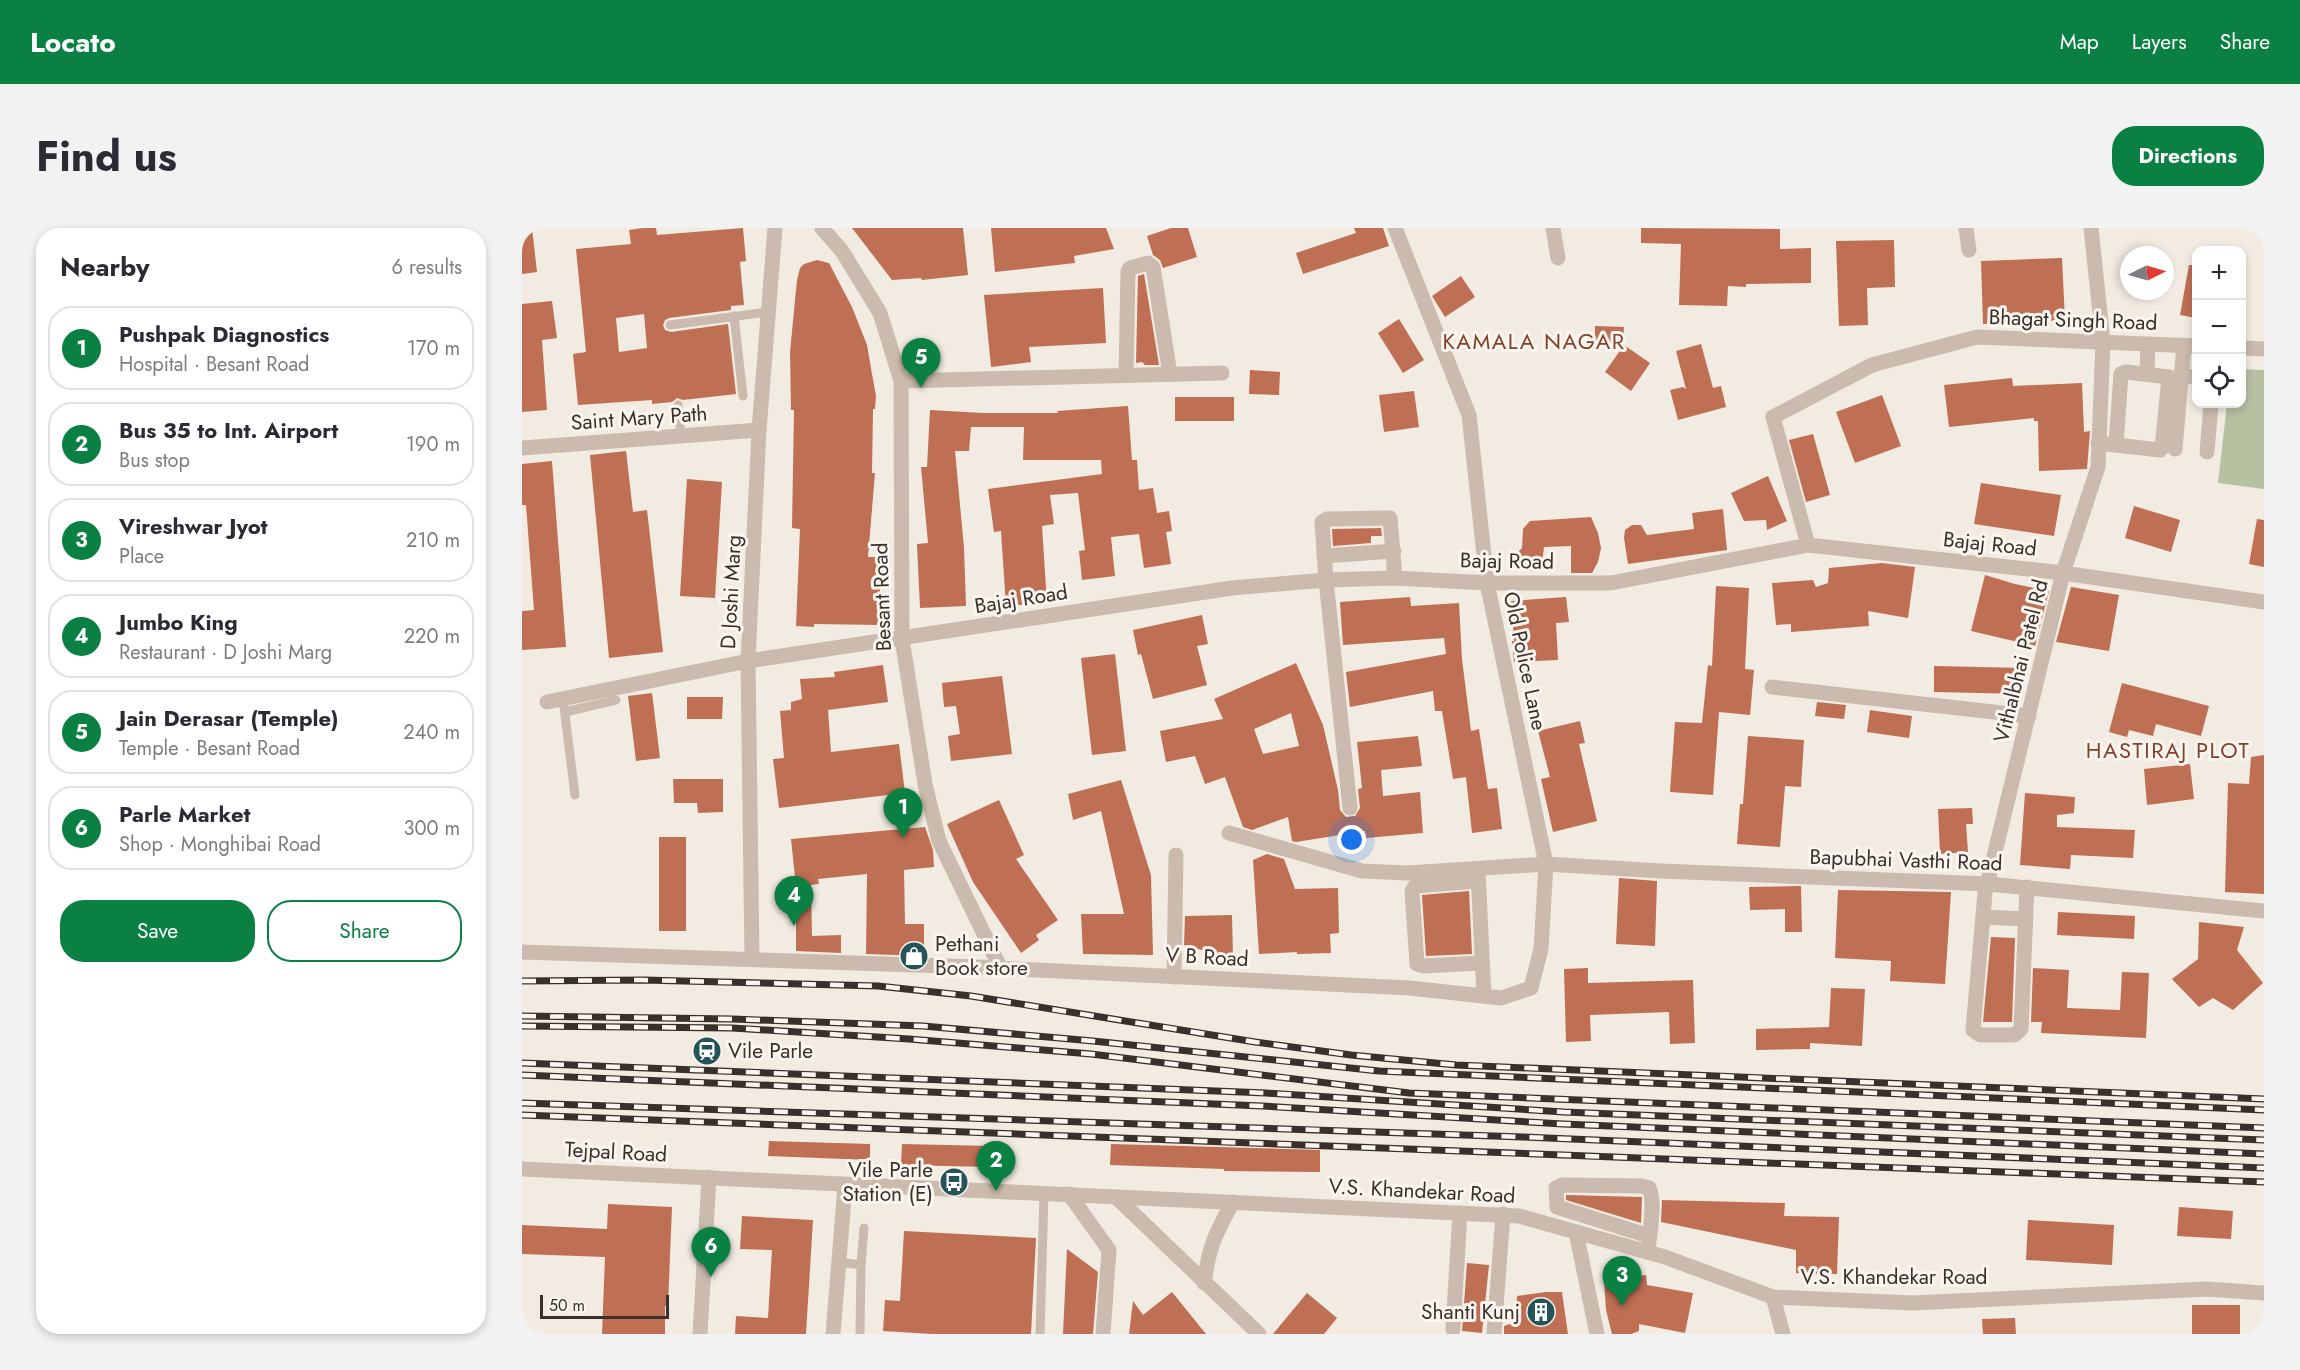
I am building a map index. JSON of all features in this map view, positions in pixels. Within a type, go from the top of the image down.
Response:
[{"type":"street","name":"D Joshi Marg","points":[[752,959],[748,661],[759,430],[775,228]]},
{"type":"street","name":"Besant Road","points":[[822,228],[842,251],[880,313],[901,381],[902,639],[925,784],[939,841],[1001,969]]},
{"type":"street","name":"Old Police Lane","points":[[1395,228],[1469,415],[1487,584],[1546,864],[1541,949],[1531,988],[1501,998],[1484,996]]},
{"type":"street","points":[[1553,228],[1558,258]]},
{"type":"street","points":[[1966,228],[1969,250]]},
{"type":"street","name":"Vithalbhai Patel Rd","points":[[2026,919],[2021,1029],[2014,1035],[1980,1035],[1973,1030],[1985,893],[2063,573],[2098,467],[2103,342],[2091,228]]},
{"type":"street","points":[[1126,373],[1128,271],[1130,268],[1148,263],[1153,267],[1169,371]]},
{"type":"street","name":"Bhagat Singh Road","points":[[1808,545],[1773,417],[1872,365],[1977,337],[2190,346]]},
{"type":"street","points":[[2147,374],[2148,344]]},
{"type":"street","points":[[2175,449],[2189,377],[2190,346]]},
{"type":"street","points":[[2246,348],[2264,349]]},
{"type":"street","points":[[901,381],[1169,371],[1222,373]]},
{"type":"street","points":[[2098,443],[2160,450],[2164,445],[2169,377],[2121,374],[2116,445]]},
{"type":"street","points":[[2100,408],[2119,409]]},
{"type":"street","points":[[2206,452],[2211,408]]},
{"type":"street","name":"Saint Mary Path","points":[[522,448],[759,430]]},
{"type":"street","points":[[1350,808],[1322,522],[1327,519],[1390,518],[1395,578]]},
{"type":"street","name":"Bajaj Road","points":[[547,702],[564,706],[748,661],[1232,588],[1326,580],[1395,578],[1487,584],[1611,583],[1808,545],[2063,573],[2264,602]]},
{"type":"street","points":[[1324,556],[1394,551]]},
{"type":"street","points":[[1772,687],[2029,716]]},
{"type":"street","points":[[1229,833],[1362,870],[1478,874]]},
{"type":"street","points":[[1174,977],[1176,855]]},
{"type":"street","points":[[1482,963],[1422,966],[1417,964],[1412,891],[1415,886],[1546,864]]},
{"type":"street","name":"Bapubhai Vasthi Road","points":[[1546,864],[1661,872],[1989,884],[2264,911]]},
{"type":"street","points":[[1478,874],[1484,996]]},
{"type":"street","points":[[1983,917],[2026,919],[2027,887]]},
{"type":"street","name":"V B Road","points":[[522,952],[1001,969],[1410,988],[1484,996]]},
{"type":"street","name":"Tejpal Road","points":[[522,1169],[709,1178]]},
{"type":"street","points":[[700,1334],[709,1178]]},
{"type":"street","name":"V.S. Khandekar Road","points":[[709,1178],[1519,1215],[1648,1252],[1773,1297],[1913,1303],[2207,1289],[2264,1293]]},
{"type":"street","points":[[833,1334],[845,1185]]},
{"type":"street","points":[[1558,1227],[1558,1186],[1645,1187],[1652,1193],[1648,1252]]},
{"type":"street","points":[[1069,1194],[1109,1250],[1103,1334]]},
{"type":"street","points":[[1116,1197],[1259,1334]]},
{"type":"street","points":[[1204,1283],[1209,1251],[1215,1234],[1233,1202]]},
{"type":"street","points":[[1557,1207],[1649,1236]]},
{"type":"street","points":[[1453,1329],[1461,1213]]},
{"type":"street","points":[[1494,1334],[1503,1214]]},
{"type":"street","points":[[1576,1232],[1597,1334]]},
{"type":"street","points":[[1773,1297],[1783,1334]]},
{"type":"lane","points":[[670,325],[768,312]]},
{"type":"lane","points":[[734,316],[742,396],[762,393]]},
{"type":"lane","points":[[678,405],[681,436]]},
{"type":"lane","points":[[575,795],[564,706],[616,700]]},
{"type":"lane","points":[[1040,1334],[1044,1193]]},
{"type":"lane","points":[[860,1334],[864,1228]]},
{"type":"lane","points":[[838,1262],[861,1264]]},
{"type":"green space","points":[[2246,369],[2264,370],[2264,489],[2218,483],[2227,408],[2246,408]]},
{"type":"building","points":[[522,228],[532,228],[537,272],[522,274]]},
{"type":"building","points":[[656,228],[657,235],[743,228],[746,261],[740,262],[744,305],[731,306],[731,310],[669,318],[663,325],[665,330],[671,332],[728,324],[736,394],[683,400],[677,398],[672,402],[652,404],[652,400],[578,405],[573,354],[586,352],[576,249],[631,244],[629,230]],"holes":[[[644,314],[647,348],[619,352],[616,318]]]},
{"type":"building","points":[[852,228],[963,228],[968,275],[922,280],[921,278],[892,280]]},
{"type":"building","points":[[991,228],[1106,228],[1114,249],[1074,256],[1075,263],[995,272]]},
{"type":"building","points":[[1171,228],[1188,228],[1197,257],[1163,268],[1160,260],[1153,255],[1147,236]]},
{"type":"building","points":[[1354,228],[1383,228],[1389,246],[1303,274],[1296,253],[1356,233]]},
{"type":"building","points":[[1641,228],[1780,229],[1780,249],[1811,248],[1811,283],[1728,286],[1727,306],[1679,305],[1681,244],[1641,243]]},
{"type":"building","points":[[1894,240],[1895,287],[1867,288],[1868,325],[1839,326],[1836,241]]},
{"type":"building","points":[[2062,258],[2065,320],[1983,324],[1981,261]]},
{"type":"building","points":[[817,260],[829,263],[852,307],[867,345],[876,396],[875,409],[873,409],[872,473],[875,473],[868,557],[880,557],[880,625],[796,626],[800,529],[792,528],[794,410],[791,410],[790,352],[800,268],[804,264]]},
{"type":"building","points":[[2189,265],[2192,265],[2192,317],[2180,315]]},
{"type":"building","points":[[1144,274],[1159,365],[1136,363],[1138,276]]},
{"type":"building","points":[[1461,276],[1475,297],[1445,317],[1432,296]]},
{"type":"building","points":[[1103,288],[1106,343],[1029,347],[1031,362],[991,367],[984,295]]},
{"type":"building","points":[[552,301],[557,338],[542,340],[547,410],[522,412],[522,304]]},
{"type":"building","points":[[1399,319],[1424,360],[1403,373],[1378,333]]},
{"type":"building","points":[[1595,326],[1624,327],[1623,344],[1595,344]]},
{"type":"building","points":[[1701,344],[1713,388],[1721,386],[1726,407],[1678,420],[1670,390],[1683,387],[1686,389],[1676,351]]},
{"type":"building","points":[[1624,345],[1650,363],[1631,391],[1605,372]]},
{"type":"building","points":[[1250,370],[1280,372],[1279,395],[1249,394]]},
{"type":"building","points":[[2012,378],[2013,386],[2082,383],[2084,432],[2090,431],[2087,469],[2039,471],[2038,421],[2034,421],[2034,418],[1949,427],[1944,385]]},
{"type":"building","points":[[1414,391],[1419,427],[1384,432],[1379,395]]},
{"type":"building","points":[[1882,395],[1901,446],[1855,463],[1836,412]]},
{"type":"building","points":[[1175,397],[1234,397],[1234,421],[1175,421]]},
{"type":"building","points":[[1128,406],[1132,460],[1137,460],[1139,490],[1153,488],[1157,513],[1169,511],[1172,531],[1166,532],[1171,564],[1144,568],[1139,534],[1111,537],[1115,576],[1082,580],[1079,551],[1085,550],[1078,493],[1050,495],[1054,524],[1042,526],[1047,603],[1006,606],[1001,531],[994,532],[988,489],[1102,474],[1101,460],[1023,460],[1024,427],[971,427],[969,451],[955,451],[964,548],[966,606],[920,608],[917,544],[928,543],[921,467],[927,467],[930,410],[1058,413],[1057,411]]},
{"type":"building","points":[[1813,434],[1830,495],[1806,502],[1789,440]]},
{"type":"building","points":[[626,451],[633,512],[647,510],[663,652],[609,658],[590,455]]},
{"type":"building","points":[[552,461],[566,647],[522,650],[522,611],[534,610],[526,505],[522,505],[522,464]]},
{"type":"building","points":[[1768,476],[1787,521],[1767,530],[1766,520],[1744,521],[1731,493]]},
{"type":"building","points":[[687,479],[722,482],[715,598],[680,596]]},
{"type":"building","points":[[1981,483],[2061,495],[2054,536],[1974,524]]},
{"type":"building","points":[[2134,506],[2180,520],[2171,552],[2125,538]]},
{"type":"building","points":[[1723,509],[1727,550],[1628,564],[1624,538],[1625,530],[1632,525],[1641,525],[1647,535],[1694,529],[1692,513]]},
{"type":"building","points":[[1591,517],[1601,548],[1598,562],[1592,573],[1571,573],[1571,546],[1544,547],[1542,563],[1535,570],[1525,571],[1516,560],[1517,553],[1522,548],[1523,529],[1530,521]]},
{"type":"building","points":[[2257,519],[2264,520],[2264,567],[2249,564]]},
{"type":"building","points":[[1381,528],[1382,536],[1371,536],[1371,543],[1333,546],[1332,529]]},
{"type":"building","points":[[1882,563],[1915,567],[1908,618],[1868,611],[1869,626],[1791,632],[1791,624],[1776,625],[1772,583],[1813,580],[1816,587],[1828,583],[1829,568]]},
{"type":"building","points":[[1985,575],[2049,591],[2035,646],[1971,631]]},
{"type":"building","points":[[1716,586],[1749,588],[1745,669],[1754,670],[1750,715],[1719,712],[1713,795],[1670,792],[1675,722],[1702,723],[1708,665],[1712,666]]},
{"type":"building","points":[[2071,587],[2119,595],[2109,651],[2056,642]]},
{"type":"building","points":[[1410,597],[1411,606],[1459,603],[1462,659],[1471,731],[1479,729],[1488,789],[1497,788],[1502,829],[1472,833],[1466,777],[1453,779],[1442,711],[1435,711],[1433,691],[1350,707],[1346,672],[1446,654],[1444,638],[1343,645],[1340,602]]},
{"type":"building","points":[[1566,597],[1569,622],[1556,623],[1558,660],[1514,662],[1511,601]]},
{"type":"building","points":[[1202,615],[1208,644],[1197,646],[1207,685],[1153,699],[1141,654],[1138,655],[1133,630]]},
{"type":"building","points":[[1115,654],[1126,751],[1092,755],[1081,658]]},
{"type":"building","points":[[1296,663],[1323,725],[1338,790],[1340,810],[1346,817],[1355,816],[1360,808],[1358,789],[1362,788],[1357,742],[1418,736],[1422,766],[1381,770],[1383,796],[1420,792],[1423,833],[1366,838],[1365,831],[1296,842],[1292,841],[1288,817],[1252,830],[1243,827],[1225,777],[1205,784],[1195,756],[1166,762],[1160,731],[1223,719],[1214,699]],"holes":[[[1291,713],[1299,746],[1263,754],[1254,729]]]},
{"type":"building","points":[[883,665],[888,702],[828,710],[831,752],[899,744],[905,793],[779,808],[773,759],[784,758],[780,711],[791,710],[791,702],[802,699],[800,679],[835,677],[834,672]]},
{"type":"building","points":[[1934,666],[2025,668],[2023,694],[1934,692]]},
{"type":"building","points":[[1002,676],[1012,754],[951,761],[948,736],[960,734],[956,706],[944,707],[942,683]]},
{"type":"building","points":[[2122,683],[2209,706],[2201,736],[2156,724],[2153,736],[2129,730],[2127,737],[2109,732]]},
{"type":"building","points":[[652,693],[660,758],[636,761],[628,696]]},
{"type":"building","points":[[687,697],[723,697],[722,719],[687,719]]},
{"type":"building","points":[[1817,702],[1846,705],[1844,719],[1815,716]]},
{"type":"building","points":[[1870,710],[1912,716],[1909,738],[1867,732]]},
{"type":"building","points":[[1580,721],[1585,743],[1579,744],[1597,821],[1553,832],[1541,779],[1550,777],[1538,731]]},
{"type":"building","points":[[1748,736],[1804,740],[1801,787],[1785,786],[1780,847],[1737,844],[1740,804],[1743,804]]},
{"type":"building","points":[[2264,755],[2264,894],[2225,892],[2228,783],[2249,784],[2251,757]]},
{"type":"building","points":[[2190,764],[2194,799],[2147,805],[2144,769]]},
{"type":"building","points":[[673,779],[723,779],[723,812],[698,813],[697,803],[674,803]]},
{"type":"building","points":[[1121,780],[1151,875],[1153,955],[1083,954],[1081,914],[1124,914],[1101,811],[1073,820],[1068,794]]},
{"type":"building","points":[[2025,793],[2075,797],[2074,813],[2057,815],[2057,827],[2135,830],[2133,858],[2071,855],[2070,869],[2020,865]]},
{"type":"building","points":[[999,800],[1024,855],[1016,859],[1058,920],[1036,935],[1039,940],[1021,953],[973,882],[947,824]]},
{"type":"building","points":[[1972,808],[1973,824],[1966,824],[1968,852],[1940,854],[1938,809]]},
{"type":"building","points":[[925,827],[933,850],[934,867],[904,870],[905,924],[924,924],[924,956],[866,954],[867,874],[818,879],[819,884],[811,885],[812,936],[841,935],[841,953],[796,951],[797,896],[791,839]]},
{"type":"building","points":[[659,837],[686,837],[686,931],[659,931]]},
{"type":"building","points":[[1267,854],[1284,859],[1295,889],[1338,888],[1339,933],[1330,934],[1331,953],[1259,954],[1253,860]]},
{"type":"building","points":[[1619,878],[1657,881],[1655,946],[1616,944]]},
{"type":"building","points":[[1801,886],[1802,932],[1785,932],[1785,909],[1750,910],[1749,887]]},
{"type":"building","points":[[1838,890],[1951,892],[1945,984],[1890,981],[1891,961],[1835,958]]},
{"type":"building","points":[[1469,891],[1472,954],[1426,956],[1422,895]]},
{"type":"building","points":[[2058,912],[2135,916],[2134,939],[2057,935]]},
{"type":"building","points":[[1232,915],[1233,959],[1184,945],[1185,916]]},
{"type":"building","points":[[2199,922],[2244,927],[2237,950],[2263,983],[2233,1010],[2213,998],[2199,1007],[2172,979],[2198,959]]},
{"type":"building","points":[[1991,937],[2015,938],[2012,1022],[1983,1022]]},
{"type":"building","points":[[1588,968],[1588,983],[1693,980],[1695,1043],[1670,1044],[1669,1012],[1590,1015],[1591,1041],[1566,1042],[1564,969]]},
{"type":"building","points":[[2033,968],[2069,970],[2067,1008],[2120,1010],[2122,972],[2149,973],[2146,1038],[2041,1033],[2042,1022],[2031,1022]]},
{"type":"building","points":[[1831,988],[1865,989],[1862,1046],[1810,1043],[1810,1049],[1756,1050],[1756,1029],[1829,1027]]},
{"type":"building","points":[[769,1141],[870,1144],[870,1160],[768,1156]]},
{"type":"building","points":[[902,1144],[992,1146],[991,1167],[901,1165]]},
{"type":"building","points":[[1111,1144],[1320,1150],[1320,1172],[1224,1171],[1224,1169],[1110,1165]]},
{"type":"building","points":[[1566,1195],[1642,1197],[1641,1223],[1566,1200]]},
{"type":"building","points":[[1662,1200],[1785,1203],[1784,1216],[1839,1217],[1837,1274],[1796,1273],[1796,1250],[1661,1222]]},
{"type":"building","points":[[608,1204],[672,1207],[665,1334],[602,1334],[605,1257],[522,1254],[522,1225],[607,1229]]},
{"type":"building","points":[[2179,1207],[2233,1211],[2231,1239],[2177,1236]]},
{"type":"building","points":[[742,1216],[813,1220],[806,1334],[735,1334],[736,1316],[768,1318],[772,1250],[740,1249]]},
{"type":"building","points":[[2028,1220],[2114,1225],[2112,1265],[2026,1260]]},
{"type":"building","points":[[904,1231],[1036,1238],[1031,1334],[932,1334],[883,1331],[885,1300],[900,1301]]},
{"type":"building","points":[[1067,1249],[1098,1272],[1093,1334],[1063,1334]]},
{"type":"building","points":[[1467,1263],[1489,1265],[1482,1333],[1462,1331]]},
{"type":"building","points":[[1646,1275],[1647,1285],[1693,1293],[1685,1333],[1639,1324],[1639,1331],[1631,1334],[1612,1334],[1606,1310],[1604,1281]]},
{"type":"building","points":[[1172,1292],[1206,1334],[1129,1334],[1133,1301],[1143,1315]]},
{"type":"building","name":"Shanti Kunj","points":[[1562,1292],[1568,1334],[1504,1334],[1504,1326],[1516,1322],[1517,1296]]},
{"type":"building","points":[[1307,1293],[1337,1318],[1324,1334],[1273,1334]]},
{"type":"building","points":[[2192,1305],[2240,1305],[2240,1334],[2192,1334]]},
{"type":"building","points":[[2015,1318],[2016,1334],[1983,1334],[1982,1319]]},
{"type":"railway","points":[[522,981],[643,980],[878,986],[971,996],[1255,1042],[1351,1055],[1456,1065],[2264,1099]]},
{"type":"railway","points":[[522,1016],[732,1019],[923,1026],[1379,1071],[2264,1110]]},
{"type":"railway","points":[[522,1026],[732,1028],[909,1039],[1091,1054],[1409,1093],[2264,1128]]},
{"type":"railway","points":[[522,1063],[1266,1093],[1564,1112],[2264,1140]]},
{"type":"railway","points":[[522,1075],[1262,1106],[1563,1124],[2264,1154]]},
{"type":"railway","points":[[522,1103],[1523,1137],[2264,1168]]},
{"type":"railway","points":[[522,1115],[2264,1182]]},
{"type":"place","name":"Jain Derasar (Temple)","points":[[921,388]]},
{"type":"place","name":"Pushpak Diagnostics","points":[[903,838]]},
{"type":"place","name":"Jumbo King","points":[[794,926]]},
{"type":"place","name":"Pethani Book store","points":[[914,956]]},
{"type":"place","name":"Vile Parle","points":[[707,1051]]},
{"type":"place","name":"Vile Parle Station (E)","points":[[954,1182]]},
{"type":"place","name":"Bus 35 to Int. Airport","points":[[996,1191]]},
{"type":"place","name":"Parle Market","points":[[711,1277]]},
{"type":"place","name":"Vireshwar Jyot","points":[[1622,1306]]},
{"type":"place","name":"Shanti Kunj","points":[[1541,1312]]},
{"type":"district","name":"KAMALA NAGAR","points":[[1534,341]]},
{"type":"district","name":"HASTIRAJ PLOT","points":[[2168,750]]}]
